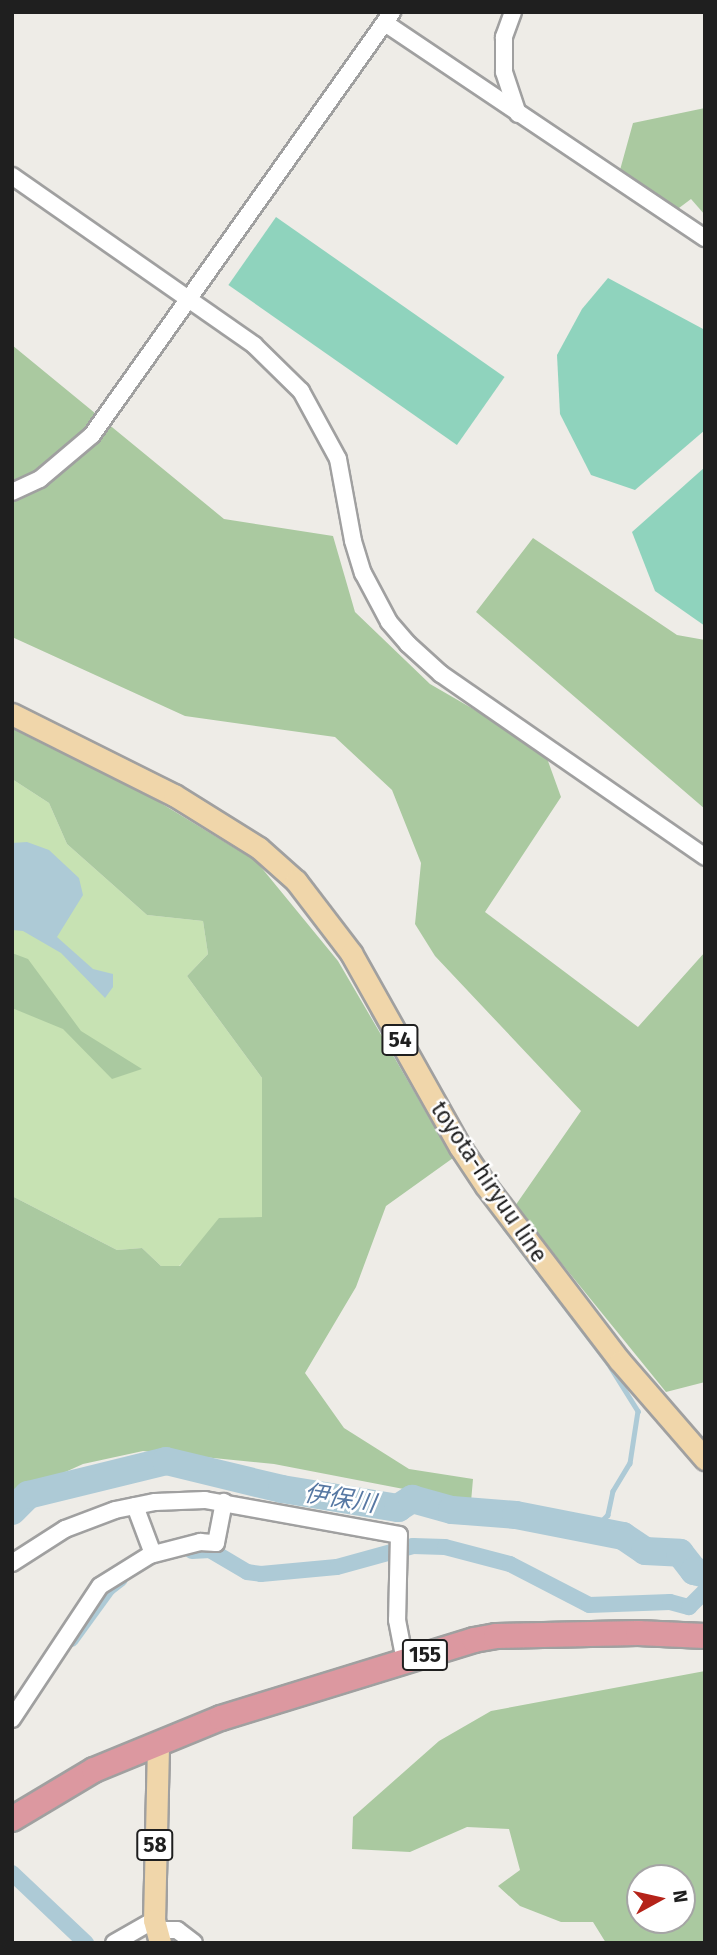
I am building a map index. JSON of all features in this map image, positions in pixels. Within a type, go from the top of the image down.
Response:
[{"type":"highway","name":"155","points":[[12,1818],[94,1770],[222,1718],[405,1661],[496,1636],[705,1636]]},
{"type":"main road","name":"toyota-hiryuu line","points":[[12,714],[174,795],[259,848],[296,881],[351,953],[460,1147],[486,1186],[612,1351],[705,1460]]},
{"type":"main road","name":"58","points":[[157,1931],[158,1746]]},
{"type":"street","points":[[513,12],[504,37],[504,72],[518,114]]},
{"type":"street","points":[[12,492],[40,479],[92,435],[389,18],[518,114],[705,238]]},
{"type":"street","points":[[12,176],[188,299],[281,368],[317,413],[338,460],[352,541],[363,573],[389,622],[408,644],[441,674],[705,857]]},
{"type":"street","points":[[12,1563],[65,1529],[135,1506],[205,1500],[399,1535],[397,1620],[405,1661]]},
{"type":"street","points":[[12,1719],[100,1586],[153,1554],[200,1542],[216,1544],[224,1502]]},
{"type":"street","points":[[135,1506],[153,1554]]},
{"type":"street","points":[[114,1943],[157,1931],[177,1930],[194,1943]]},
{"type":"green space","points":[[705,108],[705,215],[691,199],[675,211],[620,170],[633,123]]},
{"type":"green space","points":[[276,217],[505,377],[457,445],[228,285]]},
{"type":"green space","points":[[608,278],[705,330],[705,430],[635,490],[591,475],[560,414],[557,355],[582,309]]},
{"type":"green space","points":[[12,345],[224,519],[333,536],[355,612],[430,684],[544,750],[561,797],[485,912],[638,1027],[705,952],[705,1382],[666,1392],[515,1206],[581,1111],[435,956],[415,924],[421,863],[392,790],[335,737],[185,716],[12,637]]},
{"type":"green space","points":[[705,467],[705,626],[655,591],[632,532]]},
{"type":"green space","points":[[533,538],[677,635],[705,640],[705,809],[476,612]]},
{"type":"green space","points":[[12,724],[131,785],[256,861],[338,961],[453,1158],[386,1206],[356,1287],[305,1373],[344,1428],[409,1469],[473,1479],[471,1502],[274,1464],[143,1451],[83,1464],[12,1496],[12,1196],[117,1250],[142,1248],[161,1266],[180,1266],[219,1218],[262,1217],[262,1078],[187,976],[208,954],[203,921],[147,915],[67,844],[49,803],[12,779]]},
{"type":"green space","points":[[12,779],[49,803],[67,844],[147,915],[203,921],[208,954],[187,976],[262,1078],[262,1218],[191,1255],[179,1266],[161,1266],[142,1248],[117,1250],[12,1196]]},
{"type":"green space","points":[[12,953],[28,959],[81,1031],[142,1069],[112,1079],[63,1029],[12,1008]]},
{"type":"green space","points":[[705,1671],[705,1943],[606,1943],[593,1922],[561,1922],[520,1906],[498,1886],[520,1870],[509,1829],[467,1827],[410,1852],[352,1849],[353,1817],[439,1741],[491,1711]]},
{"type":"water","points":[[27,842],[49,850],[79,878],[83,895],[57,937],[93,969],[113,974],[113,987],[105,998],[61,953],[23,931],[12,930],[12,843]]},
{"type":"waterway","points":[[373,1014],[453,1155]]},
{"type":"waterway","points":[[505,1228],[608,1363],[638,1411],[630,1463],[613,1491],[608,1515],[593,1530]]},
{"type":"waterway","name":"伊保川","points":[[12,1511],[28,1495],[166,1461],[282,1489],[398,1508],[412,1499],[452,1510],[516,1515],[623,1536],[645,1551],[680,1553],[694,1571],[705,1574]]},
{"type":"waterway","points":[[192,1551],[210,1550],[247,1572],[261,1574],[337,1567],[413,1546],[445,1547],[510,1564],[589,1605],[670,1602],[689,1607],[705,1591]]},
{"type":"waterway","points":[[71,1639],[108,1588],[120,1579]]},
{"type":"waterway","points":[[12,1873],[86,1943]]}]
